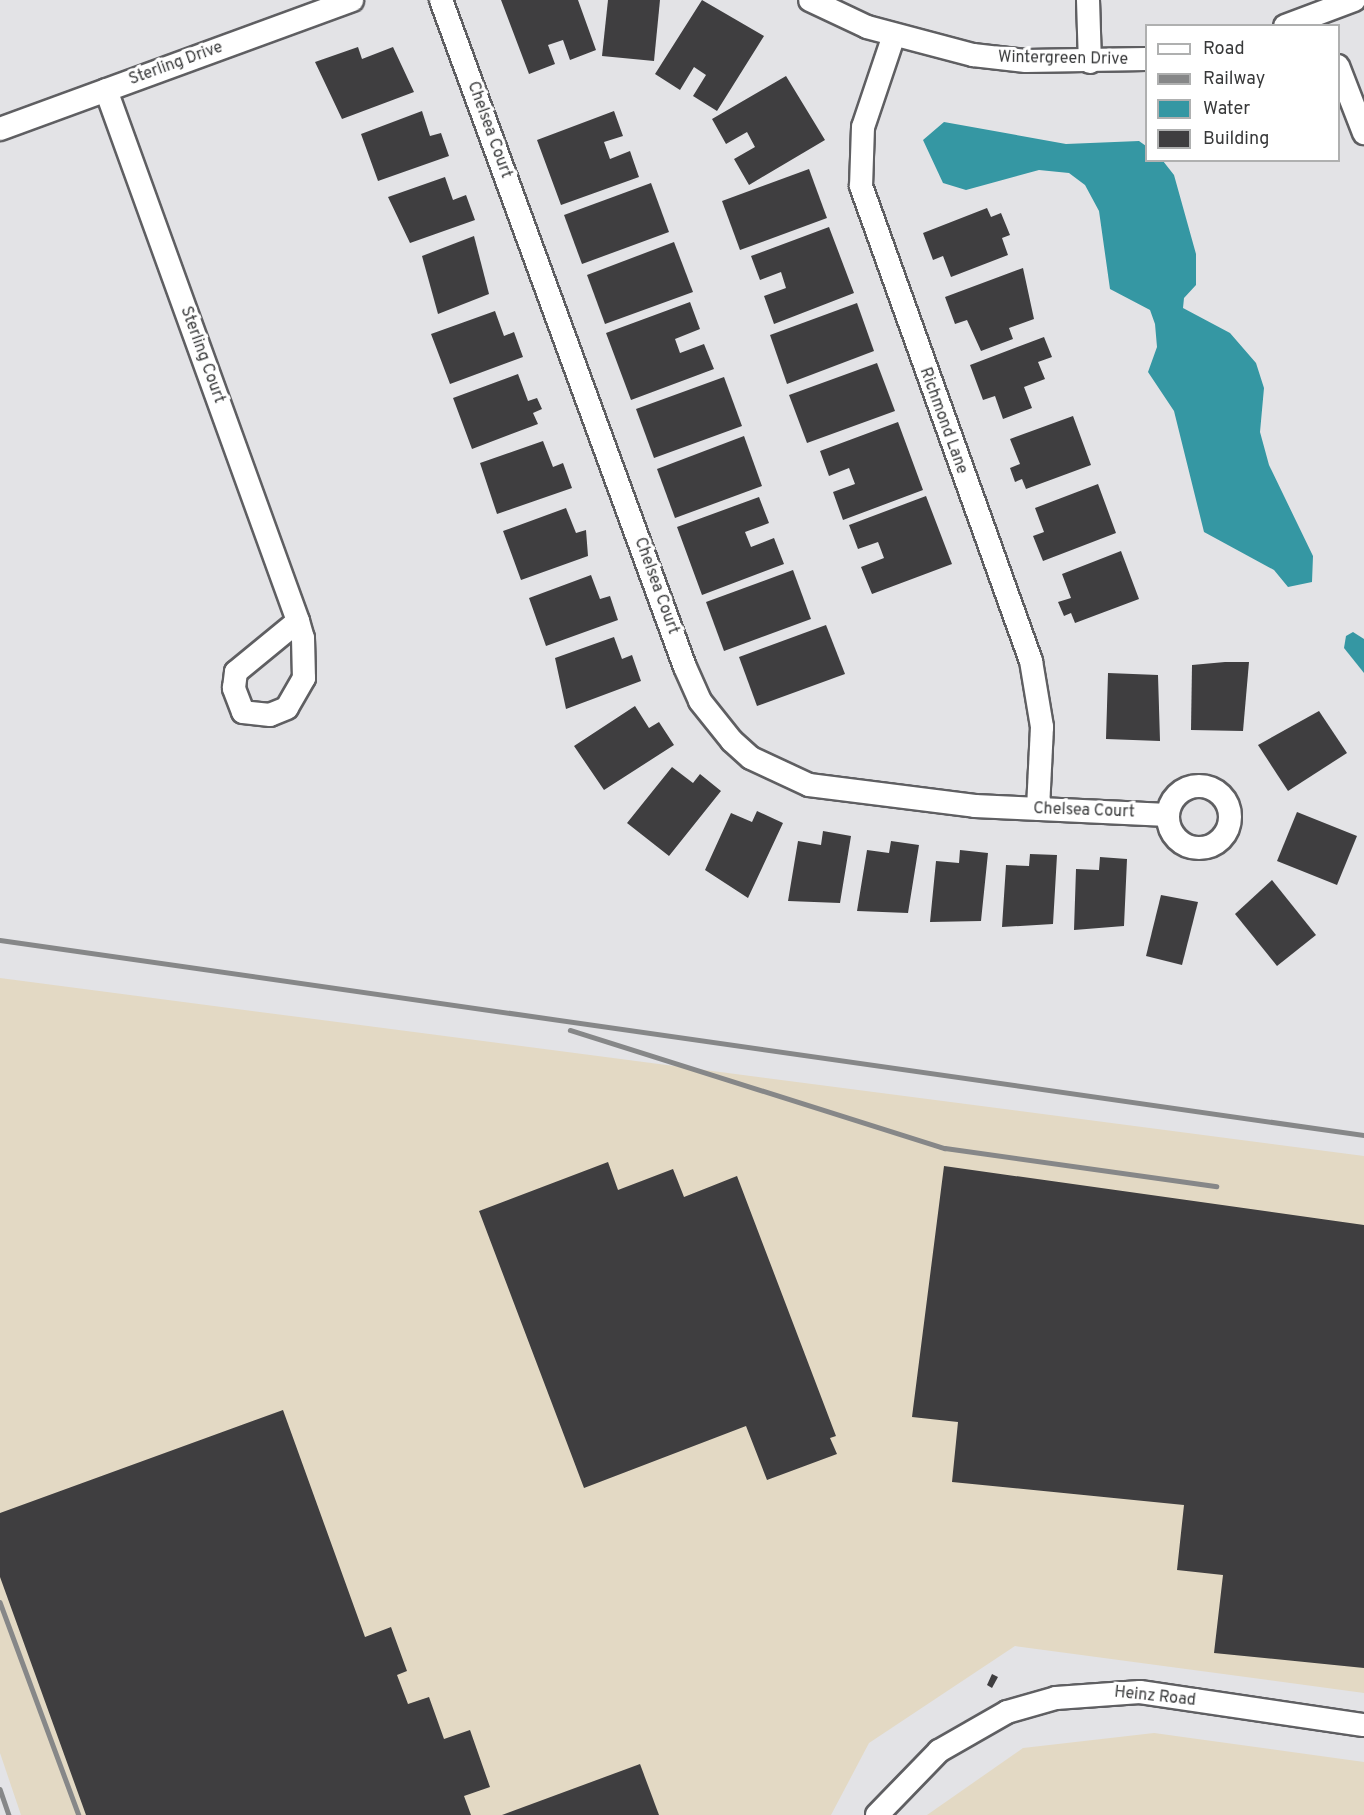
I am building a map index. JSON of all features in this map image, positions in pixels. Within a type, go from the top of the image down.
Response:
[{"type":"street","name":"Sterling Drive","points":[[0,129],[352,0]]},
{"type":"street","name":"Chelsea Court","points":[[441,0],[685,668],[711,718],[751,758],[808,785],[1038,809],[1168,815]]},
{"type":"street","name":"Wintergreen Drive","points":[[810,0],[894,35],[973,55],[1090,62],[1145,59]]},
{"type":"street","points":[[1088,0],[1090,62]]},
{"type":"street","points":[[1290,24],[1354,0]]},
{"type":"street","name":"Richmond Lane","points":[[894,35],[863,127],[861,186],[1034,672],[1042,727],[1038,809]]},
{"type":"street","points":[[1340,71],[1364,133]]},
{"type":"street","name":"Sterling Court","points":[[106,90],[298,621]]},
{"type":"street","name":"Heinz Road","points":[[877,1815],[939,1751],[1007,1712],[1056,1698],[1140,1692],[1364,1725]]},
{"type":"shaded area","points":[[0,978],[1364,1156],[1364,1693],[1015,1646],[869,1743],[831,1815],[21,1815],[0,1753]]},
{"type":"shaded area","points":[[1154,1733],[1364,1762],[1364,1815],[927,1815],[1023,1748]]},
{"type":"water","points":[[944,122],[1066,144],[1139,141],[1145,145],[1145,162],[1164,162],[1174,175],[1196,254],[1196,285],[1184,298],[1183,308],[1230,333],[1256,363],[1264,388],[1260,432],[1269,465],[1313,556],[1312,582],[1288,587],[1274,570],[1204,532],[1174,411],[1148,372],[1157,347],[1155,324],[1150,310],[1110,289],[1099,211],[1085,185],[1069,173],[1039,170],[966,190],[943,183],[923,140]]},
{"type":"water","points":[[1353,632],[1364,639],[1364,673],[1344,648],[1346,636]]},
{"type":"building","points":[[501,0],[578,0],[596,50],[570,60],[563,40],[548,45],[555,64],[529,74]]},
{"type":"building","points":[[608,0],[660,0],[654,61],[602,56]]},
{"type":"building","points":[[702,0],[764,36],[717,111],[693,96],[706,75],[694,67],[680,90],[655,74]]},
{"type":"building","points":[[358,47],[362,59],[393,47],[414,92],[342,119],[315,62]]},
{"type":"building","points":[[786,76],[825,140],[749,185],[734,159],[755,147],[747,132],[726,144],[712,119]]},
{"type":"building","points":[[422,111],[430,136],[441,133],[449,156],[378,181],[361,134]]},
{"type":"building","points":[[614,111],[623,136],[604,142],[610,159],[630,151],[639,177],[561,205],[537,140]]},
{"type":"building","points":[[809,169],[827,218],[740,250],[722,201]]},
{"type":"building","points":[[445,177],[453,200],[466,195],[475,220],[410,243],[388,197]]},
{"type":"building","points":[[651,183],[669,232],[582,264],[564,215]]},
{"type":"building","points":[[987,208],[991,217],[1001,213],[1010,235],[1002,238],[1008,255],[951,277],[943,256],[933,260],[923,233]]},
{"type":"building","points":[[829,227],[854,293],[774,324],[764,296],[786,288],[781,272],[760,280],[751,256]]},
{"type":"building","points":[[474,236],[489,294],[438,314],[422,256]]},
{"type":"building","points":[[674,242],[693,292],[605,324],[587,275]]},
{"type":"building","points":[[1023,268],[1034,319],[1009,328],[1013,339],[981,351],[967,320],[955,324],[945,297]]},
{"type":"building","points":[[690,302],[700,329],[675,339],[680,353],[704,344],[714,369],[631,400],[606,333]]},
{"type":"building","points":[[857,303],[874,351],[787,384],[770,335]]},
{"type":"building","points":[[495,311],[504,336],[514,332],[523,357],[450,384],[431,334]]},
{"type":"building","points":[[1044,337],[1052,357],[1038,362],[1045,379],[1024,387],[1032,408],[1003,419],[995,396],[983,400],[970,365]]},
{"type":"building","points":[[877,363],[895,411],[807,443],[789,395]]},
{"type":"building","points":[[518,374],[528,401],[537,398],[542,409],[533,413],[538,424],[472,449],[453,398]]},
{"type":"building","points":[[724,377],[742,426],[654,458],[636,409]]},
{"type":"building","points":[[1073,416],[1091,465],[1026,489],[1022,479],[1015,482],[1010,468],[1020,464],[1010,439]]},
{"type":"building","points":[[898,422],[923,490],[843,520],[833,492],[855,484],[849,468],[829,476],[820,451]]},
{"type":"building","points":[[744,436],[762,486],[675,518],[657,469]]},
{"type":"building","points":[[543,441],[553,467],[563,463],[572,488],[497,514],[480,463]]},
{"type":"building","points":[[1098,484],[1116,533],[1043,561],[1033,536],[1044,532],[1035,508]]},
{"type":"building","points":[[926,496],[952,564],[872,594],[861,567],[884,558],[878,542],[858,549],[849,525]]},
{"type":"building","points":[[759,497],[769,523],[745,532],[751,547],[774,538],[784,564],[702,595],[677,527]]},
{"type":"building","points":[[566,508],[576,533],[586,530],[588,556],[521,580],[503,531]]},
{"type":"building","points":[[1121,551],[1139,599],[1075,623],[1071,613],[1064,616],[1058,602],[1071,598],[1062,574]]},
{"type":"building","points":[[793,570],[811,619],[724,651],[706,602]]},
{"type":"building","points":[[591,575],[600,599],[610,596],[618,620],[546,646],[529,598]]},
{"type":"building","points":[[826,625],[845,674],[757,706],[739,657]]},
{"type":"building","points":[[614,637],[622,659],[632,655],[641,681],[566,709],[555,658]]},
{"type":"building","points":[[1249,662],[1243,731],[1191,730],[1192,665]]},
{"type":"building","points":[[1108,673],[1158,675],[1160,741],[1106,739]]},
{"type":"building","points":[[635,706],[649,728],[659,722],[674,745],[604,790],[574,746]]},
{"type":"building","points":[[1319,711],[1347,753],[1288,791],[1258,745]]},
{"type":"building","points":[[672,767],[693,783],[700,774],[721,791],[669,856],[627,823]]},
{"type":"building","points":[[757,811],[783,823],[748,898],[705,870],[731,813],[752,822]]},
{"type":"building","points":[[1297,812],[1357,836],[1337,885],[1277,861]]},
{"type":"building","points":[[823,831],[851,836],[840,903],[788,901],[798,841],[821,845]]},
{"type":"building","points":[[891,841],[919,845],[908,913],[857,911],[867,850],[889,853]]},
{"type":"building","points":[[960,850],[988,853],[981,921],[930,922],[936,861],[959,863]]},
{"type":"building","points":[[1030,854],[1057,855],[1053,924],[1002,927],[1006,865],[1029,866]]},
{"type":"building","points":[[1100,857],[1127,859],[1124,926],[1074,930],[1076,869],[1099,870]]},
{"type":"building","points":[[1272,880],[1316,935],[1277,966],[1235,914]]},
{"type":"building","points":[[1161,895],[1198,902],[1182,965],[1146,956]]},
{"type":"building","points":[[608,1162],[618,1190],[673,1169],[684,1197],[737,1176],[836,1436],[830,1438],[837,1454],[767,1480],[746,1426],[584,1488],[479,1211]]},
{"type":"building","points":[[944,1166],[1364,1225],[1364,1668],[1214,1653],[1223,1575],[1177,1570],[1184,1505],[952,1482],[958,1422],[912,1417]]},
{"type":"building","points":[[283,1410],[365,1637],[391,1627],[407,1671],[397,1675],[408,1704],[429,1697],[444,1739],[470,1730],[490,1787],[464,1796],[471,1815],[86,1815],[0,1577],[0,1513]]},
{"type":"building","points":[[992,1674],[998,1677],[992,1688],[987,1685]]},
{"type":"building","points":[[640,1764],[659,1815],[502,1815]]},
{"type":"railway","points":[[0,940],[1364,1135]]},
{"type":"railway","points":[[570,1030],[945,1148],[1216,1186]]},
{"type":"railway","points":[[0,1602],[79,1815]]},
{"type":"railway","points":[[0,1789],[9,1815]]}]
